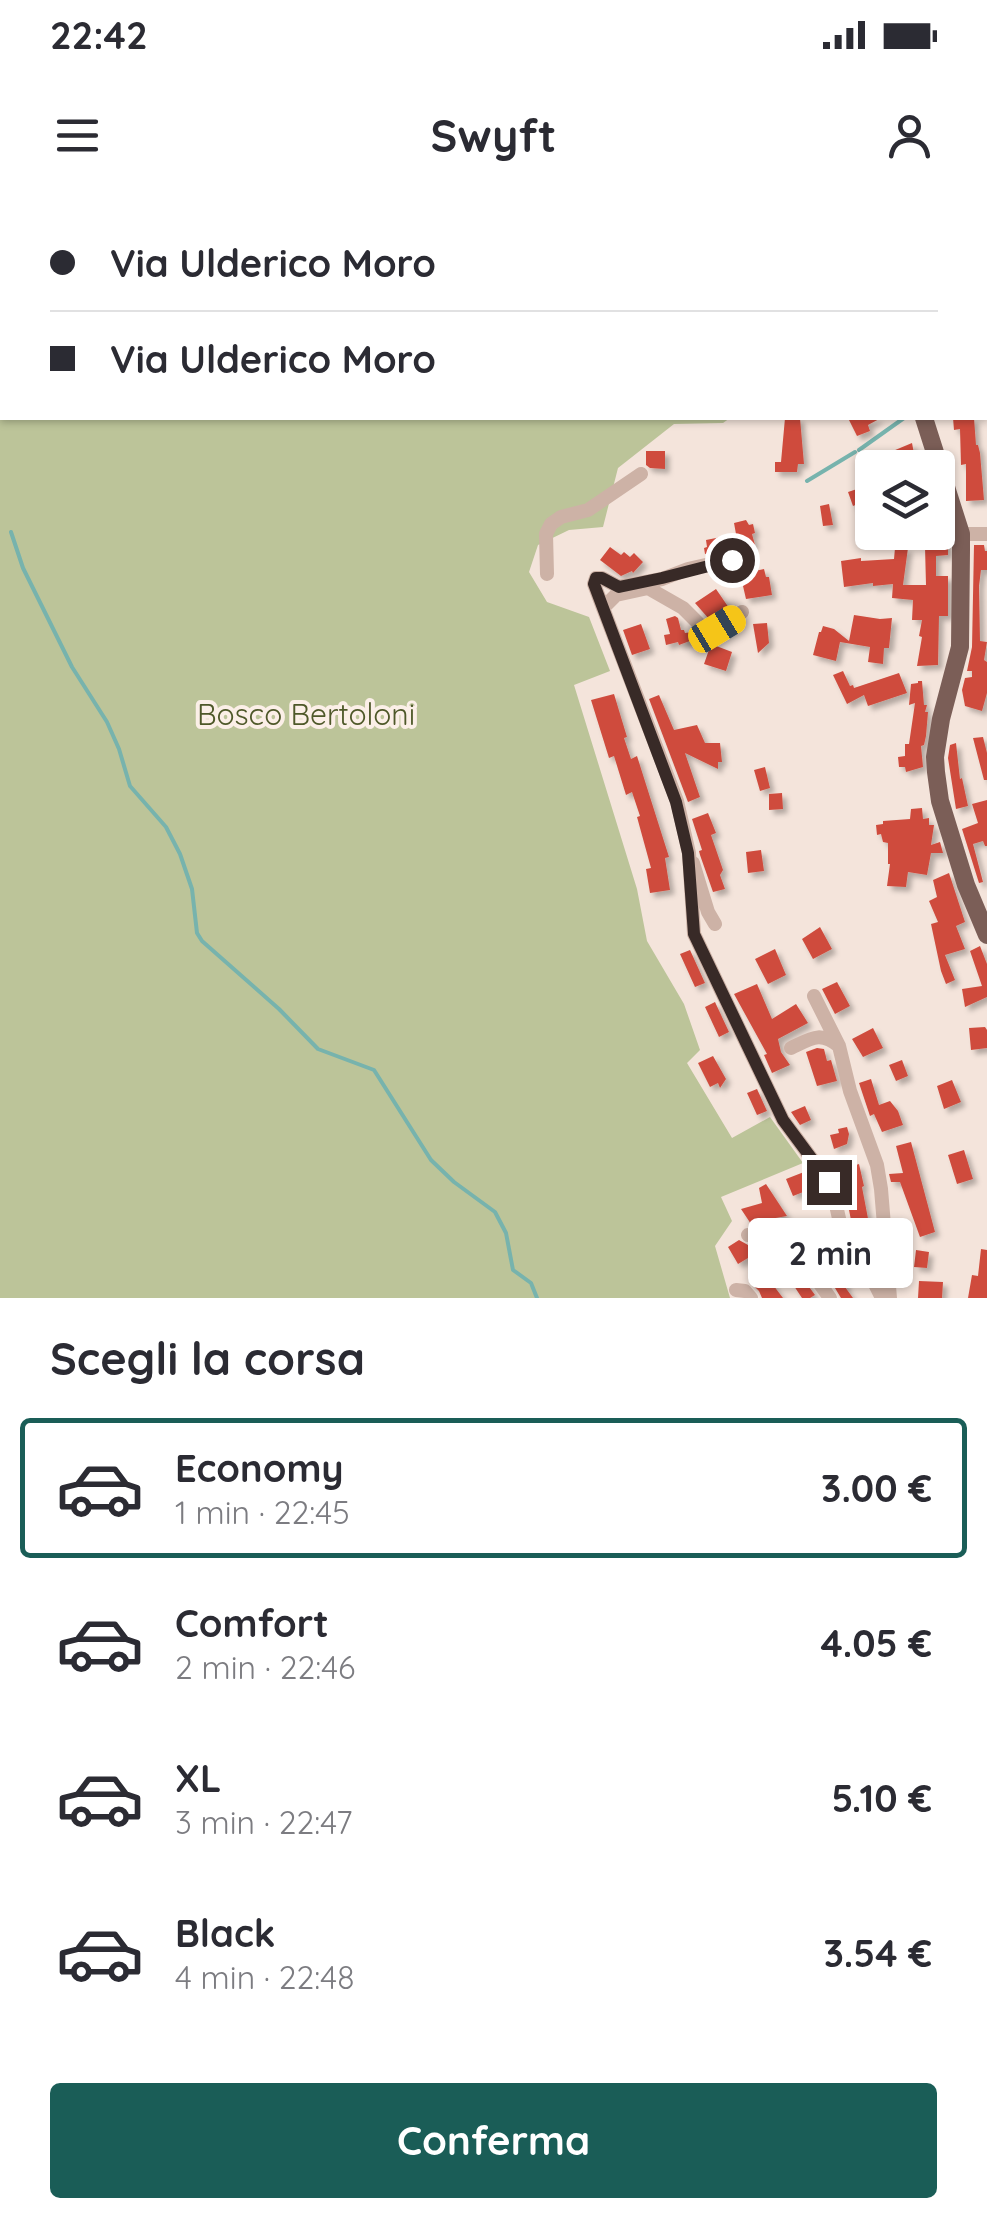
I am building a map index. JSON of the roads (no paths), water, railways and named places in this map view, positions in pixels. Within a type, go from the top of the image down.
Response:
[{"type":"main road","points":[[925,420],[961,534],[960,648],[941,719],[936,772],[940,802],[966,886],[987,934]]},
{"type":"street","points":[[548,574],[546,534],[550,524],[588,510],[641,474]]},
{"type":"street","points":[[961,534],[987,534]]},
{"type":"street","points":[[732,560],[619,587],[602,578],[596,578],[594,584],[676,802],[688,853],[694,934],[783,1120],[829,1182],[848,1260],[871,1276],[882,1298]]},
{"type":"street","points":[[603,608],[616,595],[648,588],[683,608],[707,632],[742,612]]},
{"type":"street","points":[[688,853],[714,924]]},
{"type":"street","points":[[814,996],[839,1046],[850,1091],[877,1165],[890,1298]]},
{"type":"street","points":[[792,1048],[820,1036],[839,1046]]},
{"type":"street","points":[[748,1236],[784,1234],[830,1298]]},
{"type":"street","points":[[736,1290],[746,1291],[751,1298]]},
{"type":"waterway","points":[[859,450],[901,420]]},
{"type":"waterway","points":[[807,481],[855,452]]},
{"type":"waterway","points":[[11,532],[23,568],[72,667],[107,722],[130,786],[166,827],[180,854],[192,889],[197,933],[202,941],[318,1049],[374,1070],[431,1160],[495,1212],[506,1233],[513,1270],[531,1283],[537,1298]]},
{"type":"park label","name":"Bosco Bertoloni","points":[[306,714]]}]
